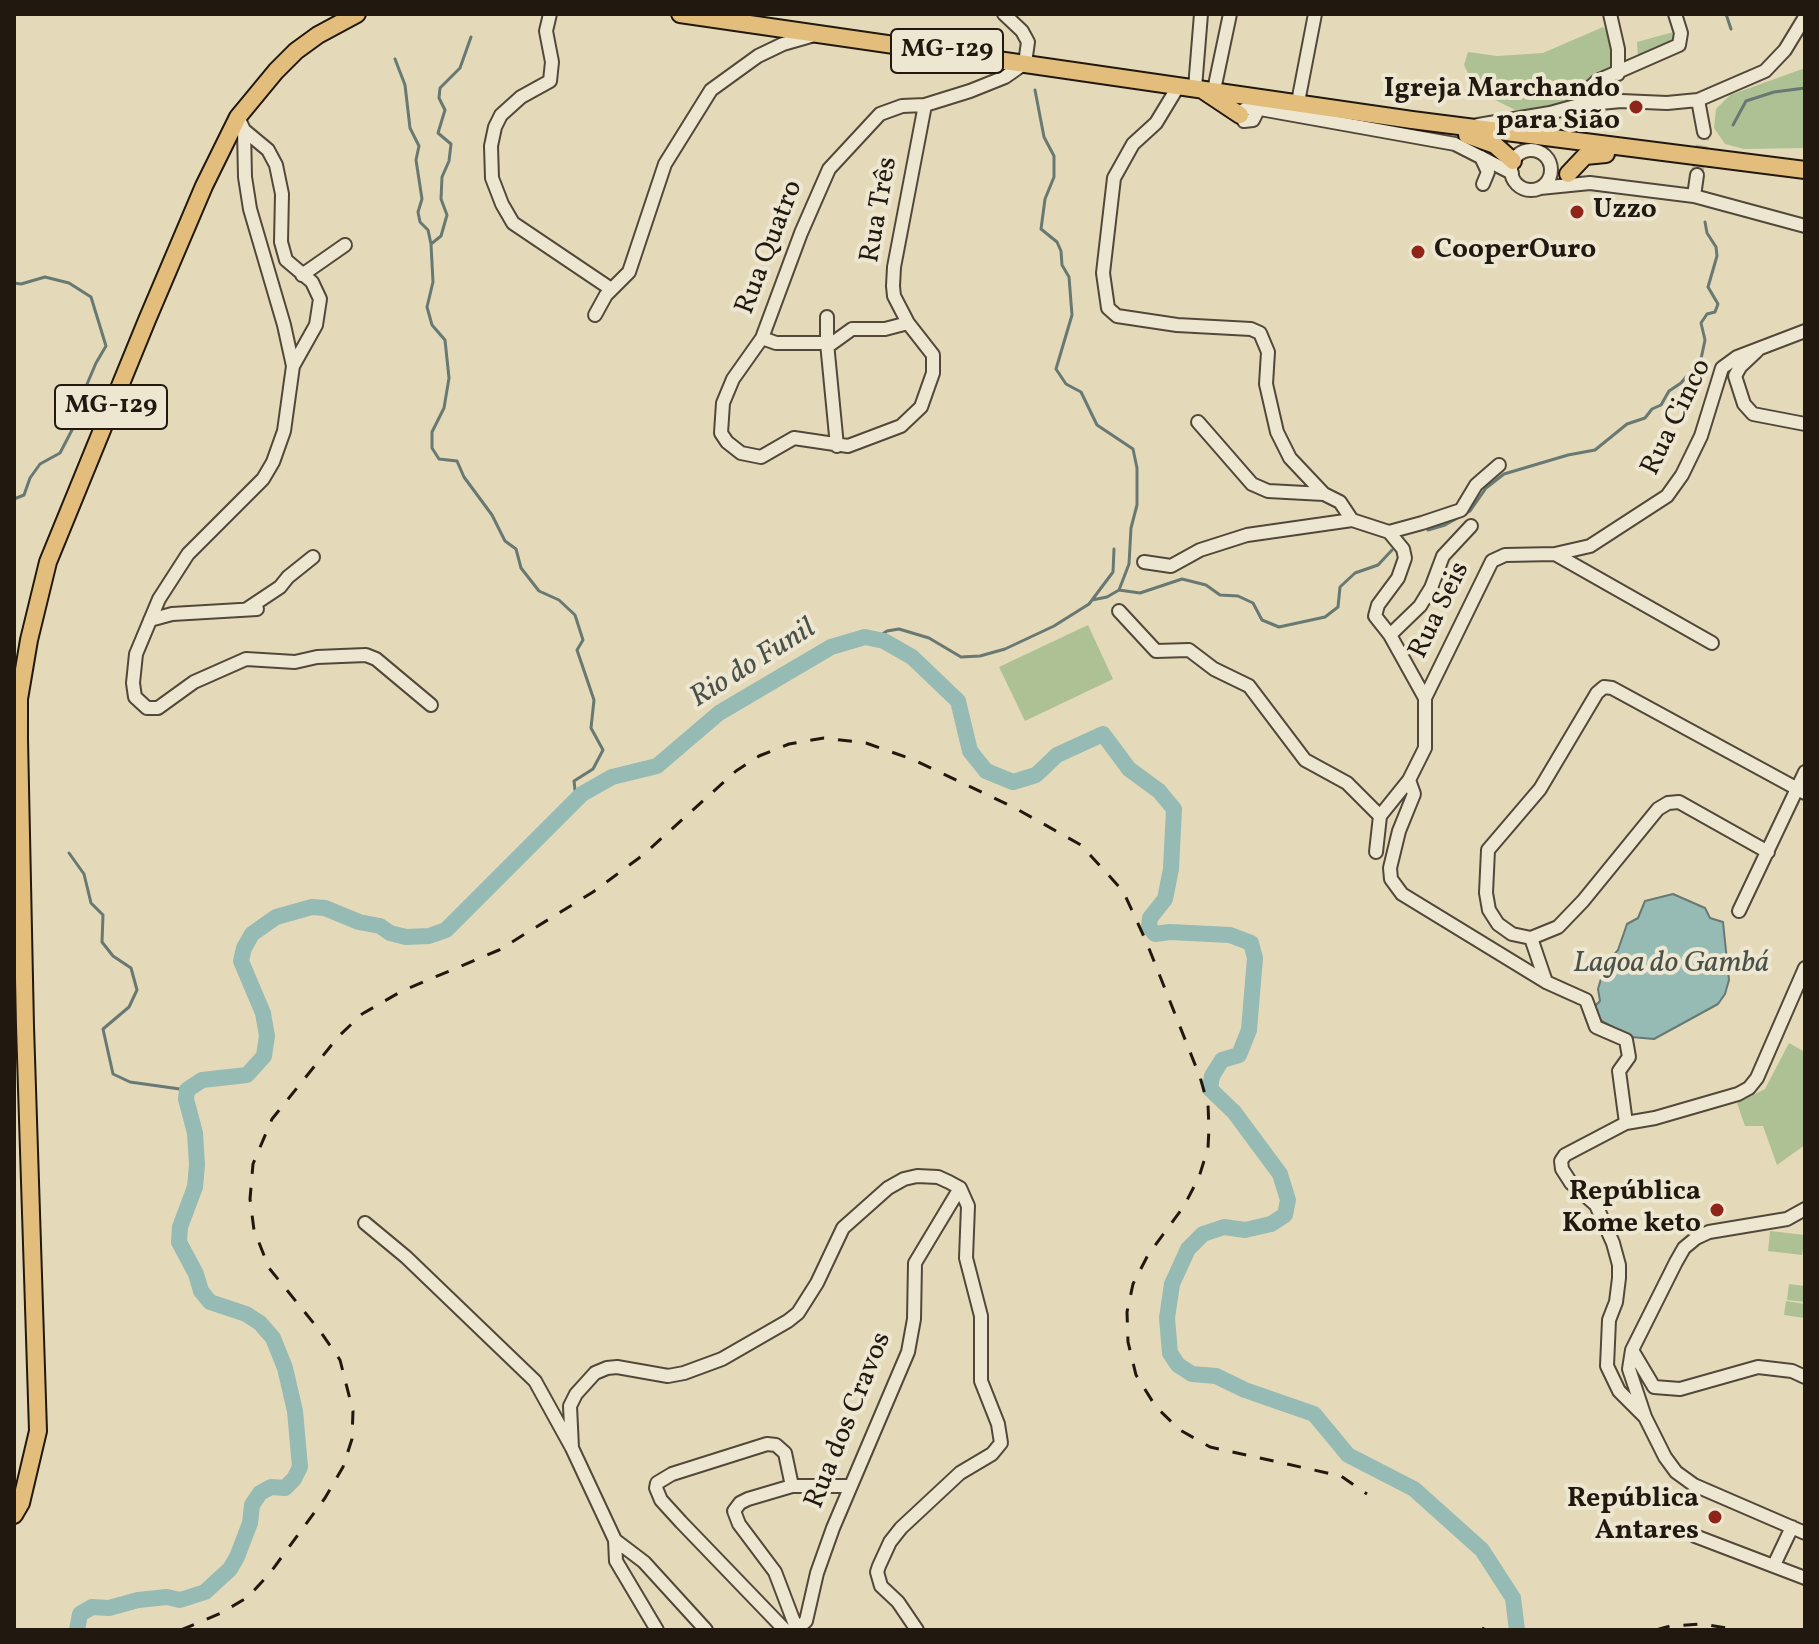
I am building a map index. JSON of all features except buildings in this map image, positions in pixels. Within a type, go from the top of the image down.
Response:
[{"type":"main road","name":"MG-129","points":[[14,1515],[21,1503],[38,1431],[18,867],[17,697],[29,640],[48,562],[204,186],[276,71],[318,35],[357,14]]},
{"type":"main road","name":"MG-129","points":[[680,14],[1534,137],[1805,170]]},
{"type":"main road","points":[[1197,88],[1249,113]]},
{"type":"main road","points":[[1412,120],[1483,149],[1534,137]]},
{"type":"main road","points":[[1483,149],[1495,145],[1510,163]]},
{"type":"main road","points":[[1568,174],[1585,156],[1661,154]]},
{"type":"street","points":[[550,14],[546,31],[552,62],[550,81],[521,97],[501,115],[491,146],[492,178],[513,223],[611,289]]},
{"type":"street","points":[[1004,14],[1022,31],[1028,42],[1025,63]]},
{"type":"street","points":[[1197,88],[1201,14]]},
{"type":"street","points":[[1230,14],[1197,88],[1133,144],[1114,178],[1103,273],[1108,308],[1117,316],[1177,325],[1251,329],[1260,333],[1268,352],[1266,384],[1277,432],[1290,458],[1324,494],[1340,502],[1352,520]]},
{"type":"street","points":[[1298,102],[1315,14]]},
{"type":"street","points":[[1610,14],[1618,49],[1618,74]]},
{"type":"street","points":[[1579,105],[1583,94],[1597,81],[1679,45],[1682,38],[1675,14]]},
{"type":"street","points":[[1467,127],[1579,105],[1698,100],[1765,71],[1785,50],[1805,17]]},
{"type":"street","points":[[595,315],[611,289],[629,272],[665,164],[711,90],[758,56],[783,44],[818,34]]},
{"type":"street","name":"Rua Quatro","points":[[837,446],[794,438],[761,457],[754,457],[741,453],[723,437],[720,419],[727,390],[762,338],[824,179],[834,162],[880,114],[902,106],[925,105],[970,91],[1005,77],[1025,63]]},
{"type":"street","points":[[1698,100],[1704,132]]},
{"type":"street","name":"Rua Três","points":[[837,446],[860,442],[901,426],[921,407],[933,373],[933,355],[908,323],[894,296],[894,267],[925,105]]},
{"type":"street","points":[[1249,113],[1271,112],[1483,149],[1488,172],[1483,184]]},
{"type":"street","points":[[241,124],[268,150],[276,165],[282,194],[282,248],[290,265],[312,282],[318,291],[320,315],[311,338],[293,366]]},
{"type":"street","points":[[241,124],[250,209],[293,366],[284,431],[273,462],[254,488],[188,554],[169,582],[136,654],[135,697],[147,708],[158,708],[194,682],[240,660],[295,662],[317,657],[366,655],[376,659],[431,705]]},
{"type":"street","points":[[1540,188],[1550,178],[1548,158],[1536,150],[1523,152],[1510,163],[1520,187],[1528,190],[1590,183],[1694,196],[1805,226]]},
{"type":"street","points":[[1585,156],[1590,183]]},
{"type":"street","points":[[1551,167],[1590,183]]},
{"type":"street","points":[[1694,196],[1697,175]]},
{"type":"street","points":[[302,275],[345,245]]},
{"type":"street","points":[[827,317],[837,446]]},
{"type":"street","points":[[762,338],[776,343],[827,345],[852,329],[885,329],[908,323]]},
{"type":"street","name":"Rua Cinco","points":[[1555,554],[1590,546],[1667,496],[1682,475],[1701,436],[1722,368],[1737,357],[1805,331]]},
{"type":"street","points":[[1762,346],[1735,376],[1744,404],[1753,414],[1805,424]]},
{"type":"street","points":[[1198,422],[1252,484],[1268,491],[1324,494]]},
{"type":"street","points":[[1389,532],[1461,510],[1476,485],[1499,465]]},
{"type":"street","points":[[1144,562],[1171,566],[1200,550],[1247,535],[1352,520],[1389,532],[1403,549],[1405,558],[1398,578],[1378,605],[1375,616],[1390,635],[1425,698],[1425,748],[1409,780],[1380,816],[1376,852]]},
{"type":"street","points":[[1390,635],[1420,606],[1431,588],[1443,556],[1471,526]]},
{"type":"street","points":[[1555,554],[1712,643]]},
{"type":"street","name":"Rua Seis","points":[[1425,698],[1492,561],[1505,555],[1555,554]]},
{"type":"street","points":[[150,620],[172,614],[252,609],[313,557]]},
{"type":"street","points":[[1119,611],[1156,651],[1189,650],[1214,669],[1249,686],[1305,760],[1347,783],[1380,816]]},
{"type":"street","points":[[1768,852],[1679,802],[1668,803],[1658,809],[1558,927],[1531,938],[1512,934],[1498,924],[1489,910],[1486,893],[1485,861],[1488,850],[1540,789],[1597,693],[1604,687],[1612,688],[1801,791]]},
{"type":"street","points":[[1739,911],[1801,791],[1805,772]]},
{"type":"street","points":[[1409,780],[1414,794],[1399,831],[1390,868],[1395,887],[1546,982],[1586,1000],[1596,1027],[1626,1040],[1629,1057],[1619,1071],[1626,1123]]},
{"type":"street","points":[[1531,938],[1546,982]]},
{"type":"street","points":[[1645,1417],[1619,1391],[1607,1366],[1609,1320],[1616,1302],[1619,1278],[1613,1243],[1596,1205],[1571,1183],[1562,1169],[1561,1161],[1565,1155],[1626,1123],[1655,1118],[1749,1088],[1757,1078],[1805,968]]},
{"type":"street","points":[[572,1448],[570,1406],[595,1373],[617,1367],[668,1376],[722,1359],[798,1313],[817,1283],[843,1228],[888,1188],[904,1179],[924,1175],[938,1177],[960,1188],[968,1206],[966,1258],[981,1316],[981,1381],[998,1424],[1001,1443],[992,1454],[960,1473],[901,1528],[890,1542],[879,1566],[877,1572],[881,1586],[898,1602],[917,1630]]},
{"type":"street","name":"Rua dos Cravos","points":[[793,1630],[806,1621],[817,1573],[850,1486],[908,1352],[914,1319],[915,1263],[960,1188]]},
{"type":"street","points":[[1805,1209],[1787,1219],[1709,1232],[1684,1248],[1632,1350],[1629,1369],[1645,1417],[1665,1457],[1685,1479],[1805,1533]]},
{"type":"street","points":[[365,1223],[406,1257],[524,1369],[544,1395],[615,1540],[616,1561],[657,1630]]},
{"type":"street","points":[[1632,1350],[1654,1387],[1680,1389],[1758,1367],[1792,1371],[1805,1377]]},
{"type":"street","points":[[792,1486],[785,1453],[776,1445],[767,1444],[672,1474],[657,1483],[656,1488],[661,1500],[681,1522],[793,1630]]},
{"type":"street","points":[[793,1630],[775,1572],[739,1524],[734,1511],[748,1499],[792,1486],[850,1486]]},
{"type":"street","points":[[1774,1565],[1792,1527]]},
{"type":"street","points":[[1695,1536],[1805,1578]]},
{"type":"street","points":[[615,1540],[644,1562],[706,1630]]},
{"type":"green space","points":[[1603,27],[1609,33],[1615,64],[1565,102],[1517,111],[1476,90],[1464,65],[1468,52],[1497,56],[1543,53]]},
{"type":"green space","points":[[1677,31],[1678,40],[1638,58],[1637,42]]},
{"type":"green space","points":[[1805,68],[1805,148],[1744,149],[1725,144],[1714,128],[1716,109],[1730,95]]},
{"type":"green space","points":[[1088,625],[1113,679],[1025,721],[999,667]]},
{"type":"green space","points":[[1789,1043],[1805,1052],[1805,1145],[1777,1165],[1763,1126],[1745,1126],[1737,1103],[1765,1089]]},
{"type":"green space","points":[[1770,1231],[1805,1235],[1802,1255],[1768,1251]]},
{"type":"green space","points":[[1789,1284],[1805,1286],[1805,1302],[1787,1300]]},
{"type":"green space","points":[[1786,1301],[1805,1304],[1805,1318],[1784,1315]]},
{"type":"water","name":"Lagoa do Gambá","points":[[1673,894],[1705,908],[1710,918],[1723,922],[1729,980],[1725,994],[1718,1004],[1654,1039],[1631,1037],[1598,1019],[1594,1007],[1600,1001],[1598,989],[1605,965],[1618,950],[1627,924],[1638,918],[1645,901]]},
{"type":"waterway","points":[[1726,14],[1731,29]]},
{"type":"waterway","points":[[471,37],[460,68],[440,88],[439,98],[445,110],[438,133],[451,144],[449,161],[442,177],[441,199],[447,215],[441,236],[431,244],[433,282],[427,307],[432,325],[445,340],[449,378],[444,408],[432,432],[432,448],[439,459],[457,461],[505,541],[516,549],[521,568],[539,591],[559,600],[575,615],[583,640],[577,650],[594,700],[591,728],[603,750],[593,769],[574,781],[576,799]]},
{"type":"waterway","points":[[395,59],[405,85],[410,128],[419,146],[416,160],[422,199],[418,212],[420,222],[428,230],[431,244]]},
{"type":"waterway","points":[[1733,125],[1746,101],[1774,92],[1805,88]]},
{"type":"waterway","points":[[1035,90],[1044,137],[1054,156],[1054,177],[1045,199],[1041,229],[1057,242],[1061,251],[1062,265],[1069,277],[1072,315],[1056,369],[1066,384],[1081,392],[1097,425],[1133,449],[1137,468],[1137,505],[1131,528],[1129,564],[1119,590]]},
{"type":"waterway","points":[[1428,530],[1445,525],[1470,511],[1486,488],[1504,474],[1595,450],[1627,424],[1645,418],[1652,409],[1661,405],[1669,391],[1681,383],[1701,359],[1705,340],[1701,323],[1707,314],[1715,312],[1718,304],[1708,287],[1717,256],[1705,222]]},
{"type":"waterway","points":[[14,283],[45,277],[69,283],[91,297],[106,346],[96,363],[79,403],[72,430],[60,453],[40,464],[30,478],[24,495],[14,499]]},
{"type":"waterway","points":[[875,639],[887,631],[899,629],[929,638],[961,657],[980,656],[1005,649],[1054,626],[1089,604],[1113,572],[1114,549]]},
{"type":"waterway","points":[[1092,600],[1119,590],[1140,593],[1182,579],[1206,585],[1220,595],[1238,596],[1253,603],[1262,620],[1279,627],[1325,617],[1338,607],[1340,587],[1355,573],[1378,565],[1392,550]]},
{"type":"waterway","name":"Rio do Funil","points":[[77,1630],[80,1614],[92,1607],[109,1608],[138,1600],[167,1597],[180,1600],[205,1592],[230,1569],[237,1557],[250,1523],[252,1505],[260,1493],[271,1487],[285,1488],[300,1467],[295,1411],[285,1368],[273,1338],[260,1323],[246,1314],[210,1302],[201,1291],[196,1274],[179,1242],[180,1227],[195,1187],[197,1165],[187,1090],[202,1080],[247,1075],[264,1056],[267,1036],[263,1013],[241,961],[252,934],[276,917],[312,907],[325,908],[406,937],[429,936],[446,930],[582,794],[612,777],[657,766],[719,713],[831,647],[865,637],[884,641],[912,657],[958,701],[970,751],[986,771],[1013,782],[1036,775],[1057,755],[1103,734],[1129,769],[1159,791],[1174,809],[1171,869],[1165,899],[1150,918],[1149,927],[1155,934],[1230,935],[1251,943],[1255,958],[1249,1030],[1239,1055],[1222,1060],[1212,1076],[1210,1089],[1234,1112],[1280,1174],[1288,1200],[1285,1215],[1271,1224],[1245,1230],[1224,1227],[1203,1234],[1188,1249],[1172,1284],[1167,1318],[1170,1353],[1178,1365],[1192,1374],[1216,1376],[1245,1390],[1314,1414],[1348,1455],[1414,1489],[1482,1550],[1513,1598],[1517,1630]]},
{"type":"waterway","points":[[69,853],[84,874],[91,903],[103,915],[102,942],[113,956],[131,968],[137,990],[129,1007],[103,1029],[113,1074],[130,1082],[187,1090]]},
{"type":"tunnel","points":[[1697,175],[1704,132]]},
{"type":"railway","points":[[181,1630],[221,1613],[248,1597],[270,1573],[325,1498],[343,1467],[352,1439],[353,1411],[340,1360],[269,1268],[254,1230],[250,1199],[253,1164],[272,1119],[338,1037],[362,1014],[402,991],[499,950],[593,892],[643,855],[736,771],[759,756],[789,744],[824,738],[866,743],[914,760],[1015,808],[1081,845],[1123,891],[1200,1077],[1208,1105],[1209,1128],[1208,1148],[1199,1177],[1184,1206],[1148,1255],[1133,1284],[1127,1312],[1128,1342],[1136,1375],[1156,1407],[1180,1430],[1210,1447],[1341,1476],[1367,1494]]},
{"type":"railway","points":[[1656,1630],[1701,1624],[1740,1630]]},
{"type":"railway","points":[[1482,1628],[1486,1630]]},
{"type":"place","name":"Igreja Marchando para Sião","points":[[1636,107]]},
{"type":"place","name":"Uzzo","points":[[1577,212]]},
{"type":"place","name":"CooperOuro","points":[[1418,252]]},
{"type":"place","name":"República Kome keto","points":[[1717,1210]]},
{"type":"place","name":"República Antares","points":[[1715,1517]]}]
